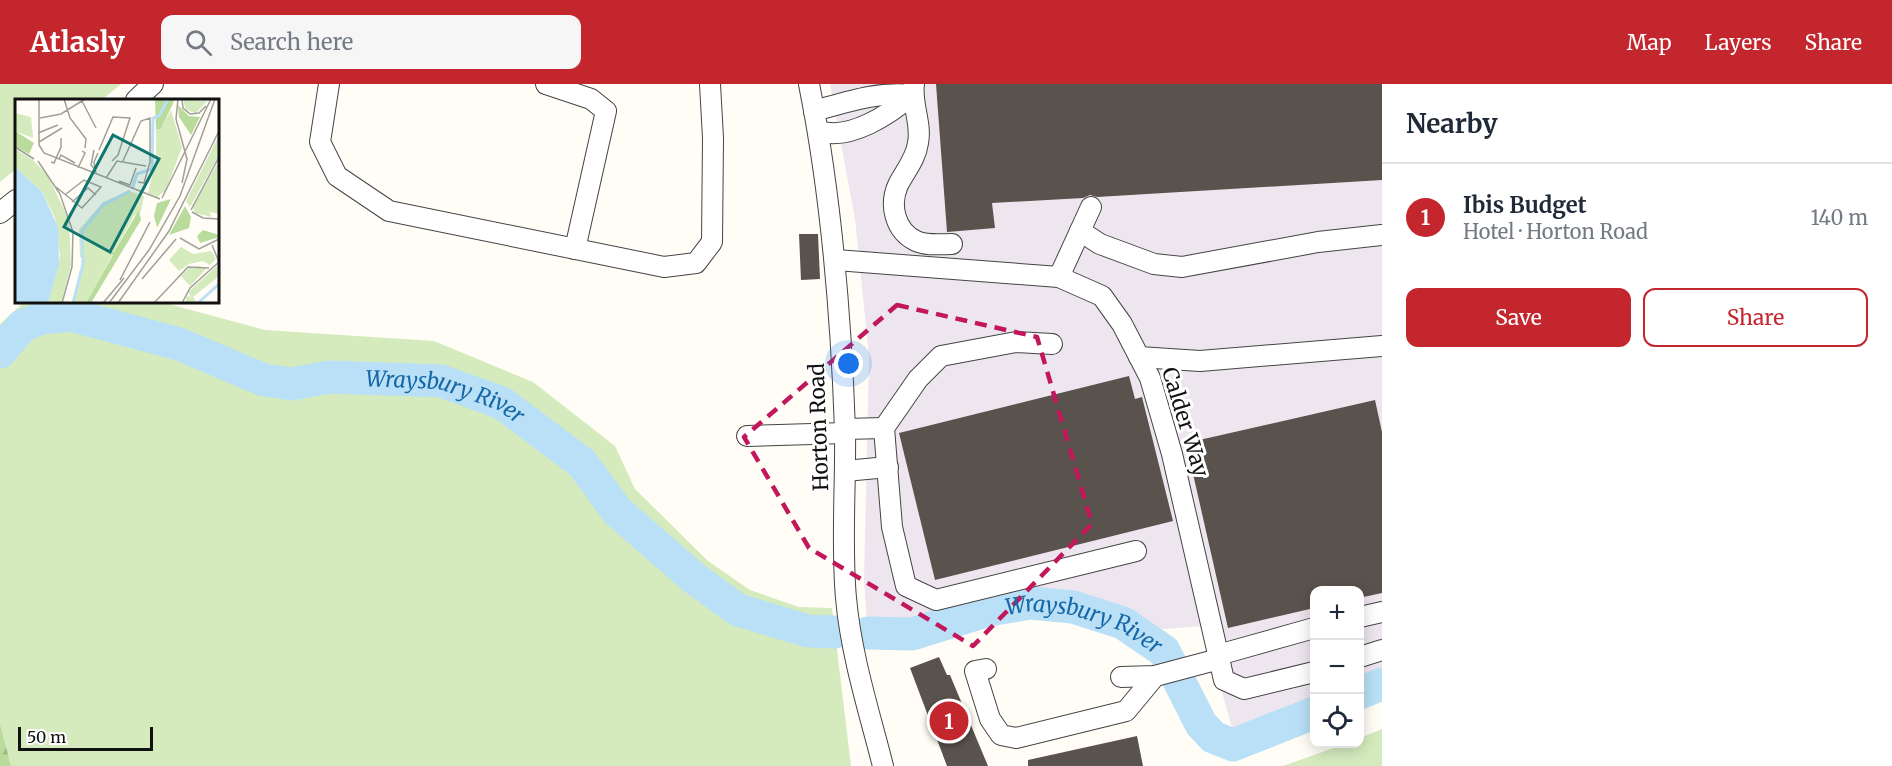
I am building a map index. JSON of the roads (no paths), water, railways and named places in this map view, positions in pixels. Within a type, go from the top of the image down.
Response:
[{"type":"street","points":[[137,99],[153,84]]},
{"type":"street","points":[[329,84],[320,142],[337,176],[389,211],[664,267],[696,263],[712,242],[713,138],[710,84]]},
{"type":"street","points":[[546,84],[591,99],[606,111],[575,249]]},
{"type":"street","name":"Horton Road","points":[[809,84],[819,131],[836,260],[845,431],[846,597],[855,660],[883,766]]},
{"type":"street","points":[[814,111],[872,89],[893,92],[913,89]]},
{"type":"street","points":[[819,131],[835,134],[892,112],[913,89]]},
{"type":"street","points":[[913,89],[919,142],[894,195],[894,212],[901,228],[915,241],[952,244]]},
{"type":"street","points":[[825,171],[839,145],[856,127]]},
{"type":"street","points":[[0,213],[15,201]]},
{"type":"street","points":[[1059,277],[1091,207]]},
{"type":"street","points":[[1080,231],[1100,244],[1154,264],[1182,267],[1318,242],[1382,235]]},
{"type":"street","name":"Calder Way","points":[[836,260],[1059,277],[1102,296],[1122,324],[1150,378],[1172,454],[1224,680],[1244,688],[1310,673]]},
{"type":"street","points":[[1052,344],[1016,342],[941,356],[918,379],[884,429],[892,527],[906,586],[936,600],[1136,551]]},
{"type":"street","points":[[1139,357],[1200,361],[1382,346]]},
{"type":"street","points":[[747,436],[884,429]]},
{"type":"street","points":[[845,471],[888,466]]},
{"type":"street","points":[[1364,616],[1382,612]]},
{"type":"street","points":[[1121,677],[1155,676],[1310,628]]},
{"type":"street","points":[[1364,655],[1382,650]]},
{"type":"street","points":[[986,669],[975,671],[990,719],[1001,735],[1016,738],[1126,711],[1155,676]]},
{"type":"waterway","name":"Wraysbury River","points":[[0,352],[23,325],[43,318],[71,315],[179,344],[264,380],[292,384],[329,377],[441,381],[502,403],[582,463],[617,511],[694,578],[738,610],[808,631],[835,632]]},
{"type":"waterway","name":"Wraysbury River","points":[[868,633],[912,634],[989,610],[1030,603],[1073,607],[1123,623],[1164,651],[1201,724],[1213,737],[1233,745],[1310,715]]},
{"type":"waterway","name":"Wraysbury River","points":[[1364,691],[1382,684]]},
{"type":"place","name":"Ibis Budget","points":[[949,721]]}]
